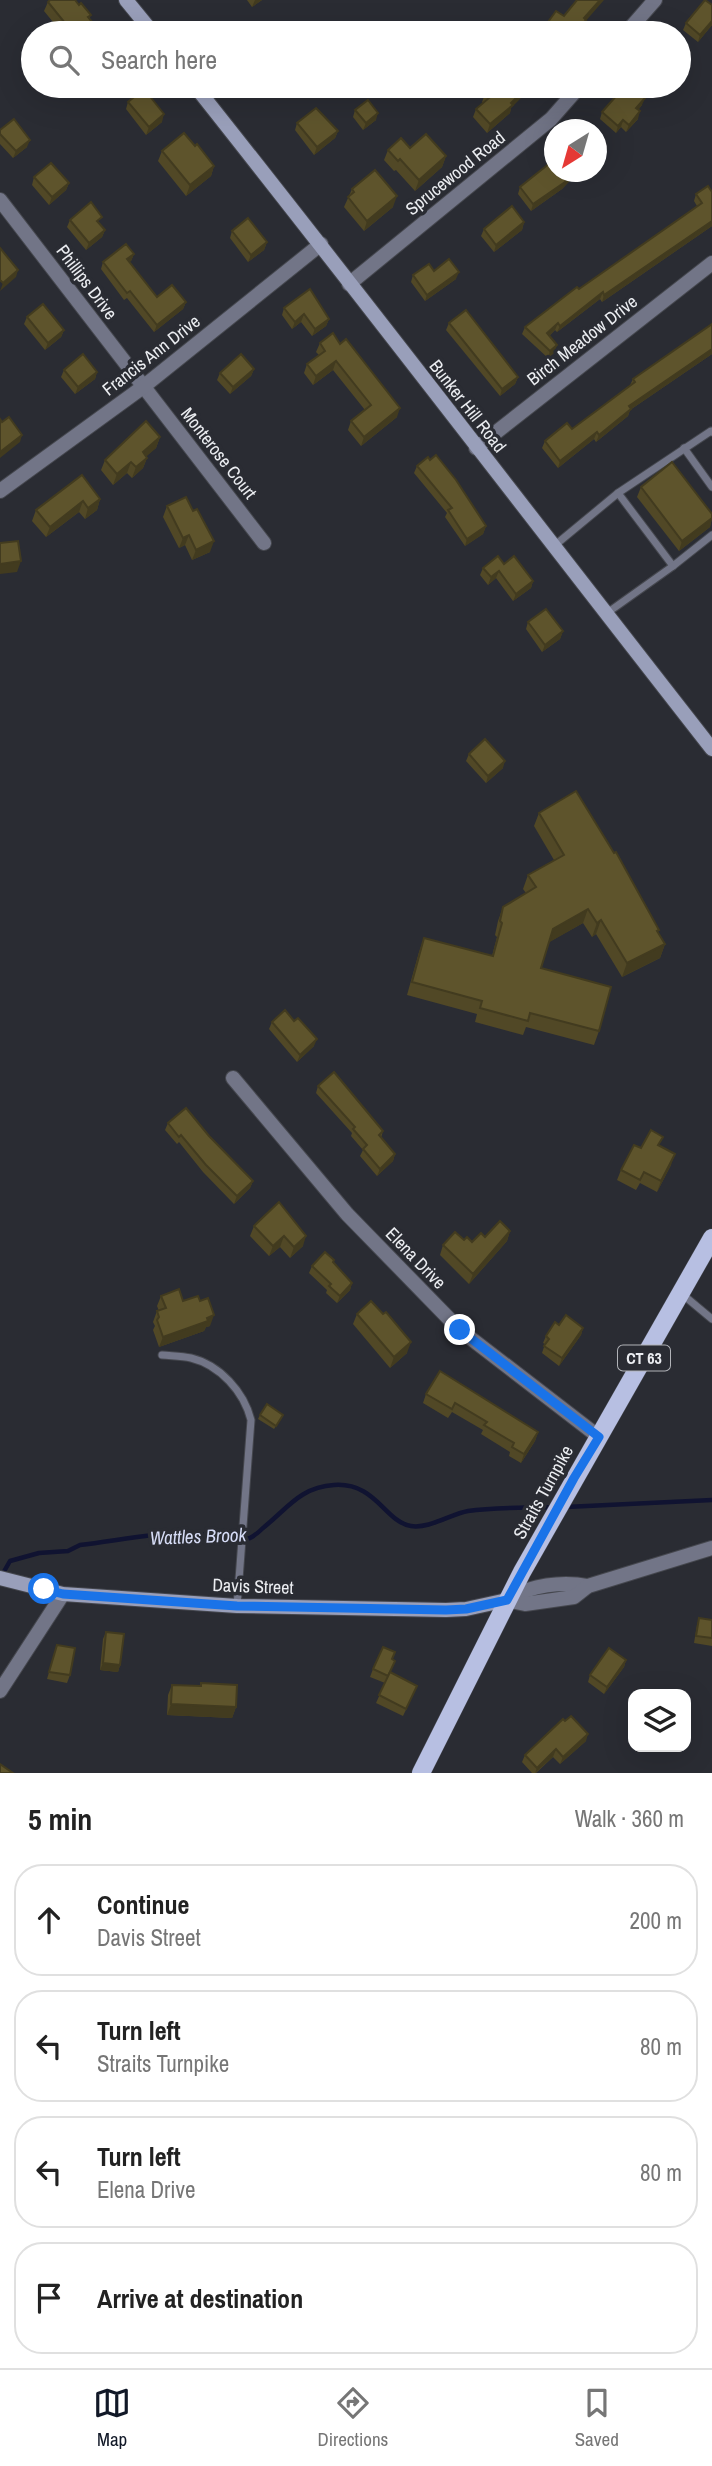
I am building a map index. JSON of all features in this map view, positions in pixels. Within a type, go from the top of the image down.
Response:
[{"type":"main road","points":[[126,0],[143,21]]},
{"type":"main road","name":"Bunker Hill Road","points":[[205,98],[712,749]]},
{"type":"main road","name":"Straits Turnpike","points":[[421,1773],[507,1600],[712,1238]]},
{"type":"main road","name":"Davis Street","points":[[0,1578],[63,1594],[237,1606],[446,1610],[507,1600]]},
{"type":"street","points":[[637,21],[655,0]]},
{"type":"street","name":"Sprucewood Road","points":[[349,284],[551,119],[569,98]]},
{"type":"street","name":"Phillips Drive","points":[[0,200],[144,387]]},
{"type":"street","name":"Francis Ann Drive","points":[[0,491],[144,387],[321,244]]},
{"type":"street","name":"Birch Meadow Drive","points":[[476,448],[712,263]]},
{"type":"street","name":"Monterose Court","points":[[144,387],[264,543]]},
{"type":"street","name":"Elena Drive","points":[[233,1078],[346,1214],[460,1330],[599,1437]]},
{"type":"street","name":"Davis Street","points":[[507,1600],[523,1590],[572,1583],[589,1586],[712,1548]]},
{"type":"street","points":[[0,1691],[63,1594]]},
{"type":"lane","points":[[553,547],[618,493],[712,432]]},
{"type":"lane","points":[[684,448],[712,487]]},
{"type":"lane","points":[[618,493],[673,566]]},
{"type":"lane","points":[[606,614],[712,535]]},
{"type":"lane","points":[[681,1293],[712,1319]]},
{"type":"lane","points":[[162,1355],[192,1358],[215,1369],[228,1379],[247,1405],[251,1420],[237,1606]]},
{"type":"building","points":[[75,0],[91,15],[88,17],[91,21],[63,21],[48,2]]},
{"type":"building","points":[[577,0],[600,0],[584,18],[585,21],[549,21],[556,11],[564,16]]},
{"type":"building","points":[[705,0],[712,5],[712,21],[700,35],[691,27],[691,21],[688,21]]},
{"type":"building","points":[[133,98],[151,98],[164,114],[149,127],[128,102]]},
{"type":"building","points":[[489,98],[516,98],[511,103],[513,105],[490,124],[476,109]]},
{"type":"building","points":[[614,98],[645,98],[636,108],[640,111],[629,125],[623,120],[618,126],[602,112]]},
{"type":"building","points":[[368,100],[378,113],[366,123],[355,110]]},
{"type":"building","points":[[316,108],[338,131],[317,147],[297,123]]},
{"type":"building","points":[[14,119],[30,140],[16,151],[0,134],[0,130]]},
{"type":"building","points":[[184,133],[195,146],[197,144],[214,166],[190,185],[162,151]]},
{"type":"building","points":[[426,134],[446,156],[419,180],[388,150],[401,138],[410,148]]},
{"type":"building","points":[[51,163],[69,183],[52,197],[34,177]]},
{"type":"building","points":[[544,168],[544,182],[565,182],[533,204],[520,187]]},
{"type":"building","points":[[375,170],[397,196],[367,221],[348,197],[354,192],[352,189]]},
{"type":"building","points":[[708,186],[712,192],[712,221],[604,295],[603,292],[560,326],[558,323],[547,333],[557,345],[550,351],[525,327],[577,287],[579,289],[702,203],[696,194]]},
{"type":"building","points":[[91,202],[102,217],[97,221],[105,230],[89,243],[70,220]]},
{"type":"building","points":[[512,206],[524,222],[496,245],[484,229]]},
{"type":"building","points":[[248,218],[267,242],[251,255],[232,231]]},
{"type":"building","points":[[126,244],[134,254],[127,259],[157,297],[172,285],[186,302],[157,325],[103,262]]},
{"type":"building","points":[[0,248],[18,270],[3,283],[0,280]]},
{"type":"building","points":[[449,259],[459,272],[427,295],[413,275],[429,264],[434,271]]},
{"type":"building","points":[[310,289],[329,319],[315,329],[304,314],[295,322],[284,308]]},
{"type":"building","points":[[43,304],[64,330],[48,343],[27,317]]},
{"type":"building","points":[[466,310],[518,377],[502,389],[449,323]]},
{"type":"building","points":[[712,324],[712,349],[629,406],[631,409],[599,435],[597,432],[560,461],[545,441],[567,423],[572,429],[635,382],[633,379]]},
{"type":"building","points":[[333,333],[340,344],[346,339],[400,408],[364,437],[351,421],[371,405],[336,361],[316,376],[307,364],[325,351],[320,343]]},
{"type":"building","points":[[83,354],[97,372],[78,387],[64,370]]},
{"type":"building","points":[[241,354],[254,369],[233,387],[220,373]]},
{"type":"building","points":[[9,417],[22,435],[0,452],[0,419],[2,422]]},
{"type":"building","points":[[146,421],[160,437],[143,452],[147,458],[136,467],[131,462],[117,474],[105,460]]},
{"type":"building","points":[[436,455],[486,526],[467,539],[448,510],[452,508],[417,466],[428,457],[430,460]]},
{"type":"building","points":[[672,462],[712,514],[712,518],[682,541],[641,487]]},
{"type":"building","points":[[82,475],[100,499],[88,508],[83,501],[50,527],[36,510]]},
{"type":"building","points":[[186,497],[193,511],[197,509],[214,541],[196,550],[189,535],[183,538],[167,506]]},
{"type":"building","points":[[18,541],[21,561],[0,564],[0,543]]},
{"type":"building","points":[[498,556],[504,564],[514,556],[533,581],[516,594],[499,571],[491,577],[483,568]]},
{"type":"building","points":[[546,609],[563,631],[545,645],[528,622]]},
{"type":"building","points":[[485,739],[505,761],[488,776],[469,754]]},
{"type":"building","points":[[576,791],[614,853],[616,852],[665,944],[627,963],[601,920],[597,923],[588,909],[553,929],[541,968],[611,987],[599,1031],[530,1013],[528,1021],[480,1008],[482,1001],[412,982],[424,938],[493,956],[502,923],[500,921],[503,907],[536,887],[528,875],[564,855],[539,813]]},
{"type":"building","points":[[285,1010],[294,1021],[298,1018],[317,1039],[300,1055],[272,1022]]},
{"type":"building","points":[[334,1072],[383,1131],[379,1135],[395,1154],[380,1169],[363,1149],[367,1145],[353,1129],[355,1127],[318,1086]]},
{"type":"building","points":[[186,1108],[253,1181],[237,1196],[168,1123]]},
{"type":"building","points":[[651,1130],[663,1137],[658,1145],[675,1154],[661,1181],[644,1172],[640,1180],[621,1170],[634,1145],[641,1148]]},
{"type":"building","points":[[279,1202],[306,1236],[294,1247],[284,1236],[273,1246],[254,1226]]},
{"type":"building","points":[[500,1221],[510,1231],[473,1274],[443,1245],[455,1232],[464,1240],[467,1237],[472,1242],[481,1233],[485,1237]]},
{"type":"building","points":[[325,1252],[352,1283],[340,1296],[312,1266]]},
{"type":"building","points":[[179,1289],[183,1301],[198,1296],[200,1301],[208,1298],[214,1315],[207,1318],[208,1321],[163,1337],[157,1320],[157,1311],[166,1308],[161,1296]]},
{"type":"building","points":[[371,1301],[383,1314],[386,1312],[411,1342],[394,1357],[357,1314]]},
{"type":"building","points":[[566,1315],[583,1328],[562,1358],[544,1346],[549,1339],[546,1336],[555,1322],[559,1325]]},
{"type":"building","points":[[440,1371],[538,1432],[524,1454],[512,1447],[514,1443],[484,1425],[487,1422],[455,1403],[452,1409],[426,1394]]},
{"type":"building","points":[[267,1404],[283,1415],[276,1426],[260,1415]]},
{"type":"building","points":[[699,1618],[712,1620],[712,1638],[696,1636]]},
{"type":"building","points":[[106,1632],[124,1634],[120,1665],[103,1663]]},
{"type":"building","points":[[57,1645],[75,1648],[70,1675],[49,1672]]},
{"type":"building","points":[[383,1647],[395,1652],[392,1659],[395,1661],[388,1676],[373,1669]]},
{"type":"building","points":[[609,1648],[626,1660],[607,1687],[590,1675]]},
{"type":"building","points":[[390,1672],[417,1686],[406,1709],[379,1695]]},
{"type":"building","points":[[201,1683],[237,1685],[236,1707],[171,1704],[172,1685],[201,1686]]},
{"type":"building","points":[[571,1716],[588,1734],[563,1757],[556,1749],[537,1768],[525,1755],[563,1719],[565,1721]]},
{"type":"building","points":[[0,1764],[13,1773],[0,1773]]},
{"type":"waterway","name":"Wattles Brook","points":[[2,1575],[10,1561],[39,1553],[68,1551],[80,1545],[173,1533],[194,1533],[234,1540],[250,1538],[303,1494],[334,1485],[360,1490],[402,1523],[411,1526],[425,1525],[468,1511],[554,1507]]},
{"type":"waterway","name":"Wattles Brook","points":[[566,1507],[712,1500]]},
{"type":"route","points":[[44,1589],[63,1594],[237,1606],[446,1610],[485,1606],[507,1600],[599,1437],[460,1330]]}]
